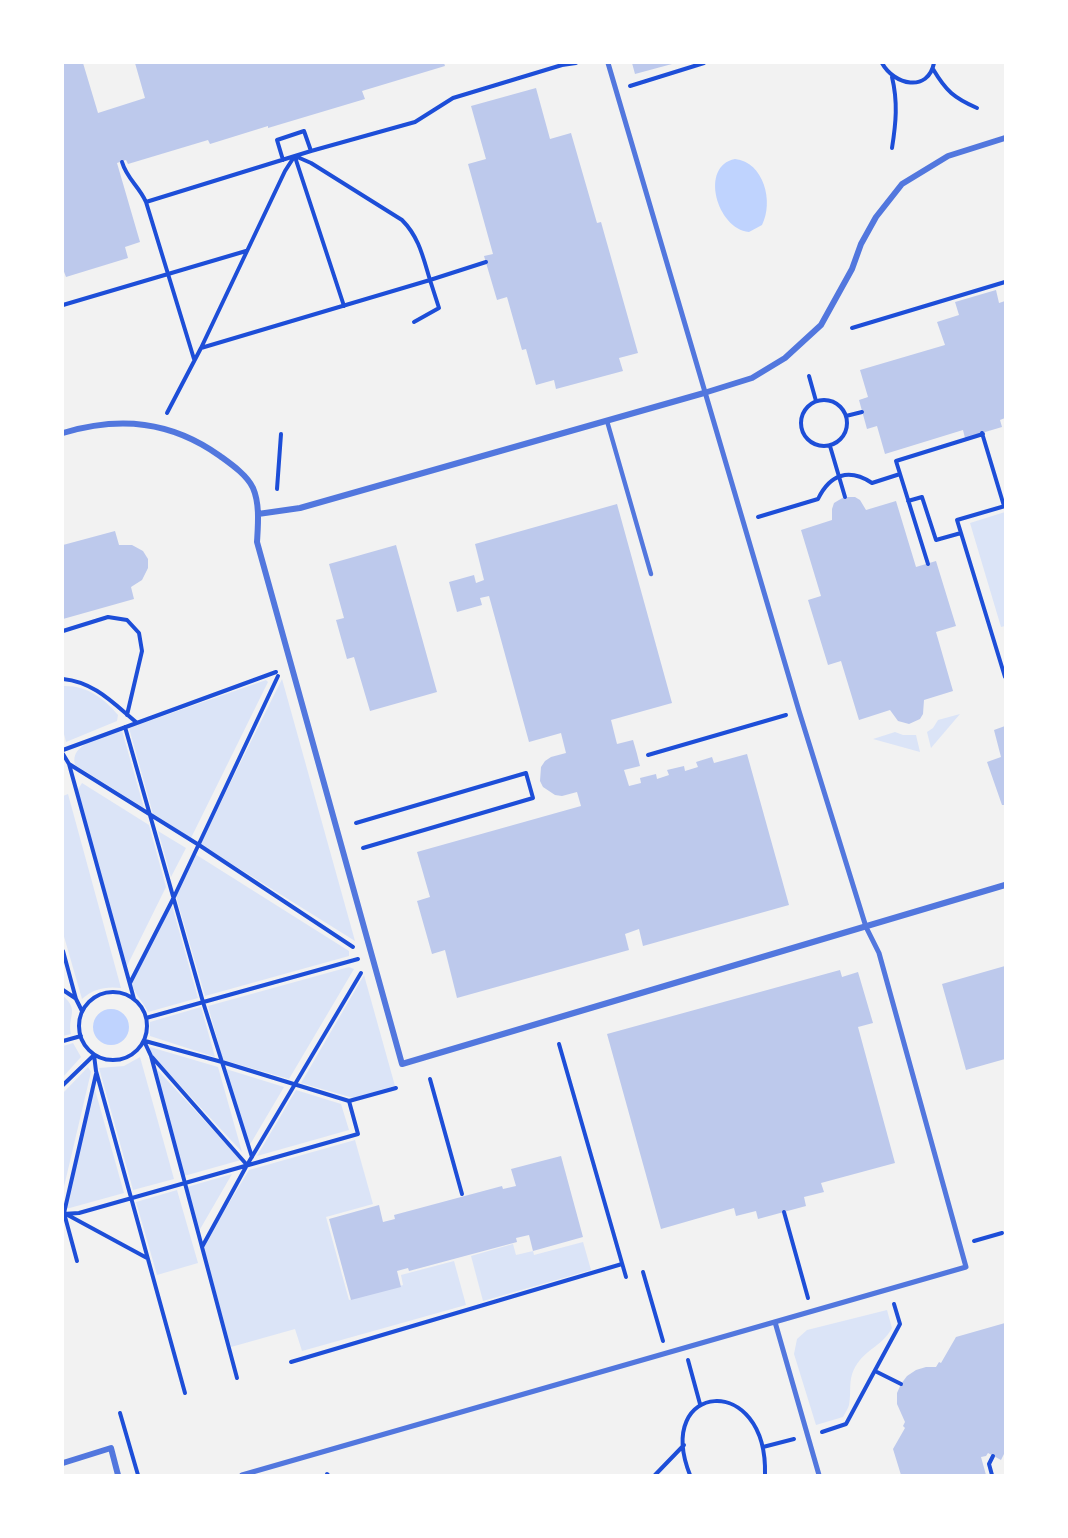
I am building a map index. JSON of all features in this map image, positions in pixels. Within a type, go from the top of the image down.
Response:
[{"type":"street","points":[[242,1475],[966,1267],[879,953],[866,927],[799,711],[608,63]]},
{"type":"street","points":[[258,514],[300,508],[752,378],[785,358],[821,325],[852,269],[876,217],[902,184],[948,156],[1005,138]]},
{"type":"street","points":[[63,433],[107,423],[160,427],[182,434],[234,465],[252,487],[258,514],[257,542],[402,1064],[1005,885]]},
{"type":"street","points":[[775,1322],[819,1475]]},
{"type":"street","points":[[63,1463],[111,1448],[118,1475]]},
{"type":"lane","points":[[607,421],[651,574]]},
{"type":"path","points":[[146,202],[311,151],[415,122],[453,98],[562,65],[576,63]]},
{"type":"path","points":[[616,91],[704,63]]},
{"type":"path","points":[[882,63],[892,77],[896,93],[897,116],[892,148]]},
{"type":"path","points":[[892,77],[913,83],[923,79],[933,69],[934,63]]},
{"type":"path","points":[[933,69],[944,87],[957,100],[977,108]]},
{"type":"path","points":[[283,160],[277,140],[304,131],[311,151]]},
{"type":"path","points":[[160,427],[201,348],[285,171],[295,156]]},
{"type":"path","points":[[295,156],[311,163],[402,220],[411,229],[419,242],[439,308],[414,322]]},
{"type":"path","points":[[295,156],[344,306]]},
{"type":"path","points":[[122,162],[126,175],[146,202],[194,359]]},
{"type":"path","points":[[63,305],[247,250]]},
{"type":"path","points":[[201,348],[486,262]]},
{"type":"path","points":[[852,328],[974,294],[1005,282]]},
{"type":"path","points":[[809,376],[816,401]]},
{"type":"path","points":[[829,400],[835,403],[846,416],[844,434],[830,446],[811,442],[806,438],[801,427],[803,414],[816,401],[829,400]]},
{"type":"path","points":[[846,416],[862,411]]},
{"type":"path","points":[[277,489],[281,434]]},
{"type":"path","points":[[928,564],[896,461],[983,434],[1005,506],[957,520],[1005,677]]},
{"type":"path","points":[[830,446],[845,496]]},
{"type":"path","points":[[743,522],[818,499],[830,482],[839,477],[856,475],[872,483],[900,474]]},
{"type":"path","points":[[908,501],[922,496],[936,540],[961,533]]},
{"type":"path","points":[[63,631],[108,617],[127,620],[139,633],[142,651],[127,715]]},
{"type":"path","points":[[130,983],[200,845],[279,675],[277,670],[63,752],[69,764],[134,999],[141,1007],[147,1027],[144,1041],[135,1052],[123,1059],[109,1060],[94,1055],[85,1046],[81,1036],[79,1025],[82,1012],[91,1000],[104,994],[118,993],[134,999]]},
{"type":"path","points":[[63,678],[78,680],[93,687],[137,723]]},
{"type":"path","points":[[648,755],[799,711]]},
{"type":"path","points":[[125,727],[203,1002],[252,1157]]},
{"type":"path","points":[[69,764],[200,845],[355,948]]},
{"type":"path","points":[[356,824],[526,773],[533,798],[363,848]]},
{"type":"path","points":[[63,951],[76,999],[82,1012]]},
{"type":"path","points":[[146,1018],[358,959]]},
{"type":"path","points":[[202,1247],[247,1165],[362,972]]},
{"type":"path","points":[[63,990],[76,999]]},
{"type":"path","points":[[63,1041],[81,1036]]},
{"type":"path","points":[[144,1041],[349,1101],[396,1088]]},
{"type":"path","points":[[144,1041],[151,1056],[237,1378]]},
{"type":"path","points":[[559,1044],[626,1277]]},
{"type":"path","points":[[94,1055],[96,1071],[185,1394]]},
{"type":"path","points":[[63,1085],[94,1055]]},
{"type":"path","points":[[151,1056],[247,1165]]},
{"type":"path","points":[[77,1261],[63,1213],[96,1071]]},
{"type":"path","points":[[430,1079],[462,1194]]},
{"type":"path","points":[[63,1213],[79,1213],[358,1134],[349,1101]]},
{"type":"path","points":[[784,1212],[811,1311]]},
{"type":"path","points":[[63,1213],[148,1258]]},
{"type":"path","points":[[960,1245],[1002,1233]]},
{"type":"path","points":[[291,1362],[622,1264]]},
{"type":"path","points":[[643,1272],[667,1353]]},
{"type":"path","points":[[763,1448],[846,1424],[900,1324],[890,1289]]},
{"type":"path","points":[[684,1348],[700,1404]]},
{"type":"path","points":[[875,1371],[901,1384]]},
{"type":"path","points":[[690,1475],[684,1445],[686,1421],[700,1404],[717,1400],[728,1401],[738,1407],[753,1425],[763,1448],[765,1475]]},
{"type":"path","points":[[656,1475],[684,1445]]},
{"type":"path","points":[[992,1475],[989,1464],[993,1456]]},
{"type":"shaded area","points":[[1005,512],[1005,626],[1001,627],[970,523]]},
{"type":"shaded area","points":[[282,679],[355,941],[200,844]]},
{"type":"shaded area","points":[[266,680],[268,682],[191,838],[153,814],[129,728]]},
{"type":"shaded area","points":[[63,686],[87,690],[94,694],[118,715],[117,721],[66,742],[63,730]]},
{"type":"shaded area","points":[[960,714],[931,748],[927,732],[938,720]]},
{"type":"shaded area","points":[[122,731],[144,808],[75,765],[75,757],[83,746]]},
{"type":"shaded area","points":[[895,732],[903,735],[916,735],[920,752],[873,739]]},
{"type":"shaded area","points":[[82,783],[149,825],[166,887],[127,966],[77,791]]},
{"type":"shaded area","points":[[68,794],[121,988],[100,989],[82,999],[63,933],[63,796]]},
{"type":"shaded area","points":[[158,831],[186,848],[171,877]]},
{"type":"shaded area","points":[[195,854],[349,951],[349,956],[205,996],[175,893]]},
{"type":"shaded area","points":[[171,902],[198,998],[148,1012],[131,982]]},
{"type":"shaded area","points":[[349,967],[354,969],[289,1079],[223,1060],[208,1006]]},
{"type":"shaded area","points":[[364,975],[395,1086],[353,1098],[301,1083]]},
{"type":"shaded area","points":[[63,996],[71,1005],[72,1010],[71,1034],[63,1036]]},
{"type":"shaded area","points":[[201,1007],[215,1057],[150,1036],[150,1022]]},
{"type":"shaded area","points":[[73,1043],[81,1057],[63,1077],[63,1046]]},
{"type":"shaded area","points":[[150,1047],[218,1067],[242,1152],[150,1053]]},
{"type":"shaded area","points":[[140,1057],[174,1179],[133,1190],[99,1068],[124,1066]]},
{"type":"shaded area","points":[[153,1065],[241,1160],[184,1176]]},
{"type":"shaded area","points":[[88,1067],[91,1072],[63,1191],[63,1093]]},
{"type":"shaded area","points":[[226,1069],[284,1087],[248,1148]]},
{"type":"shaded area","points":[[94,1086],[124,1193],[66,1209]]},
{"type":"shaded area","points":[[296,1090],[341,1104],[349,1130],[257,1156]]},
{"type":"shaded area","points":[[355,1140],[373,1204],[326,1217],[349,1300],[403,1285],[401,1275],[454,1261],[466,1305],[302,1351],[295,1329],[231,1347],[203,1246],[249,1170]]},
{"type":"shaded area","points":[[232,1174],[199,1231],[187,1187]]},
{"type":"shaded area","points":[[177,1190],[198,1263],[157,1275],[136,1202]]},
{"type":"shaded area","points":[[583,1242],[591,1270],[483,1301],[471,1256],[513,1244],[516,1255],[533,1251],[534,1255]]},
{"type":"shaded area","points":[[887,1310],[892,1328],[854,1369],[849,1405],[843,1417],[816,1425],[794,1354],[797,1339],[807,1330]]},
{"type":"water","points":[[735,159],[753,167],[764,184],[767,205],[765,216],[762,225],[749,232],[738,228],[728,220],[716,197],[715,184],[718,173],[724,164]]},
{"type":"water","points":[[111,1009],[124,1014],[129,1027],[124,1040],[111,1045],[98,1040],[93,1027],[98,1014]]},
{"type":"building","points":[[63,63],[83,63],[98,113],[145,98],[135,63],[444,63],[445,66],[362,91],[365,99],[268,128],[268,126],[210,144],[208,140],[128,164],[126,160],[117,163],[140,242],[125,247],[128,258],[66,277],[63,269]]},
{"type":"building","points":[[632,63],[672,63],[672,64],[635,74]]},
{"type":"building","points":[[536,88],[550,139],[571,133],[597,223],[601,222],[638,353],[619,358],[623,371],[556,389],[554,380],[536,385],[526,349],[522,350],[507,297],[497,300],[484,256],[493,254],[468,164],[486,159],[471,106]]},
{"type":"building","points":[[996,290],[999,303],[1005,301],[1005,418],[1000,420],[1002,427],[965,438],[963,430],[885,454],[877,426],[867,429],[859,400],[868,397],[860,370],[945,345],[937,322],[959,315],[955,302]]},
{"type":"building","points":[[844,497],[855,497],[860,500],[866,510],[896,501],[916,567],[936,561],[956,626],[936,632],[953,691],[924,700],[923,714],[920,719],[909,724],[898,721],[890,710],[859,720],[841,661],[828,665],[808,600],[821,596],[801,530],[832,520],[834,503]]},
{"type":"building","points":[[617,504],[672,703],[611,720],[617,744],[633,740],[637,754],[640,766],[624,770],[629,786],[641,783],[640,778],[656,774],[657,779],[669,775],[667,770],[684,766],[685,771],[698,767],[696,762],[712,757],[714,763],[747,754],[789,905],[643,946],[639,929],[625,934],[629,950],[457,998],[445,950],[432,954],[417,901],[430,897],[417,852],[581,806],[577,792],[562,796],[555,795],[543,787],[540,781],[541,767],[545,761],[566,753],[561,733],[529,742],[489,596],[480,598],[482,605],[457,612],[449,582],[474,575],[476,583],[484,580],[475,544]]},
{"type":"building","points":[[115,531],[119,545],[132,545],[143,551],[148,559],[148,568],[142,580],[131,587],[134,599],[63,619],[63,545]]},
{"type":"building","points":[[396,545],[437,692],[370,711],[354,657],[347,659],[336,620],[344,618],[329,564]]},
{"type":"building","points":[[1005,726],[1005,805],[1002,805],[987,762],[1001,757],[994,730]]},
{"type":"building","points":[[1005,966],[1005,1059],[966,1070],[942,984]]},
{"type":"building","points":[[840,970],[842,977],[858,972],[873,1023],[858,1027],[895,1163],[821,1183],[824,1192],[804,1197],[806,1206],[758,1219],[756,1211],[736,1216],[734,1208],[661,1229],[607,1034]]},
{"type":"building","points":[[561,1156],[583,1237],[533,1251],[529,1235],[516,1238],[517,1242],[409,1271],[408,1268],[397,1271],[401,1287],[351,1300],[329,1219],[379,1205],[383,1222],[395,1219],[394,1215],[502,1186],[503,1189],[516,1186],[511,1169]]},
{"type":"building","points":[[1005,1323],[1005,1452],[1001,1460],[988,1453],[981,1457],[986,1475],[901,1475],[893,1449],[905,1428],[903,1426],[905,1422],[897,1404],[897,1393],[901,1384],[916,1370],[936,1367],[939,1362],[941,1363],[956,1337]]}]
